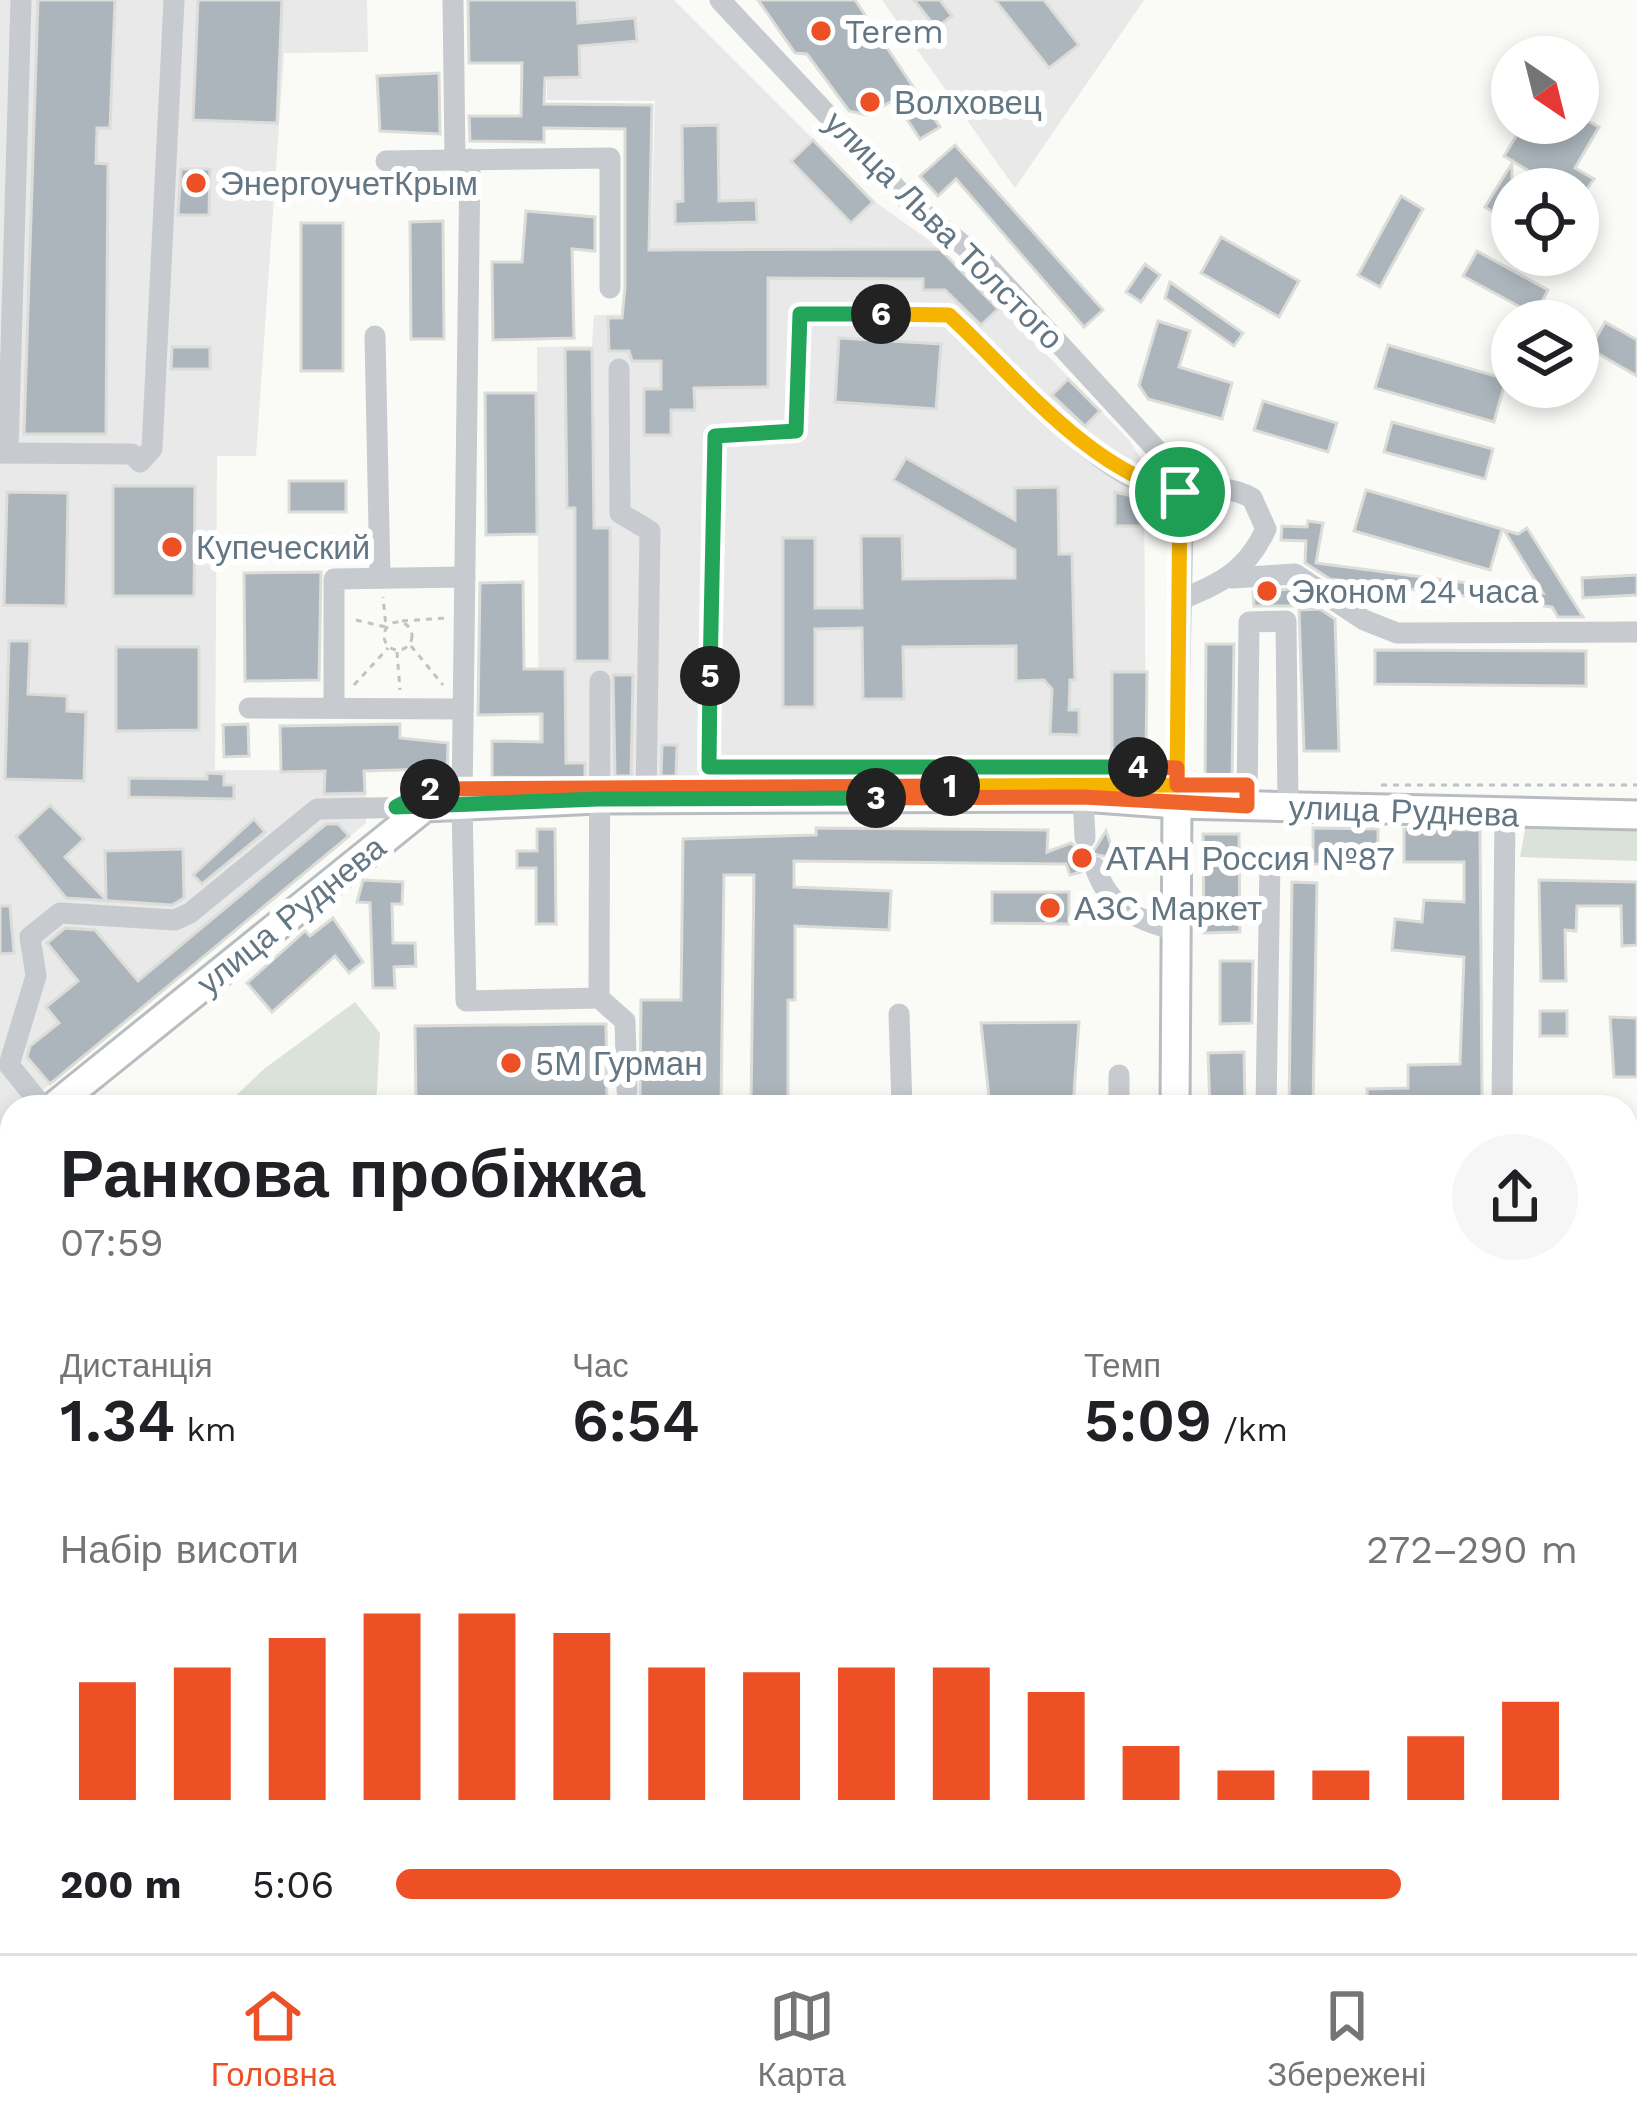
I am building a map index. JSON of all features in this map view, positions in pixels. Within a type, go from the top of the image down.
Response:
[{"type":"main road","name":"улица Руднева","points":[[68,1095],[425,806],[598,799],[1083,797],[1288,808],[1637,814]]},
{"type":"main road","points":[[1175,1095],[1177,804]]},
{"type":"street","points":[[21,0],[4,453],[132,454],[140,462],[152,448],[175,0]]},
{"type":"street","points":[[454,0],[463,159],[461,804],[466,1000],[598,998],[625,1021],[627,1091]]},
{"type":"street","name":"улица Льва Толстого","points":[[719,0],[908,201],[983,261],[1167,461],[1180,492]]},
{"type":"street","points":[[386,161],[610,158],[610,288]]},
{"type":"street","points":[[1177,768],[709,767],[715,436],[796,431],[800,314],[949,315],[1113,468],[1146,485],[1180,492],[1215,485],[1252,498],[1266,529],[1251,562],[1231,578],[1180,600]]},
{"type":"street","points":[[375,335],[380,577]]},
{"type":"street","points":[[619,369],[620,513],[650,531],[646,799]]},
{"type":"street","points":[[1177,804],[1180,492]]},
{"type":"street","points":[[1231,578],[1295,574],[1364,620],[1397,632],[1637,632]]},
{"type":"street","points":[[334,708],[334,579],[464,577]]},
{"type":"street","points":[[1247,806],[1249,622],[1286,621],[1288,808]]},
{"type":"street","points":[[598,998],[600,682]]},
{"type":"street","points":[[249,708],[463,709]]},
{"type":"street","points":[[1083,797],[1085,838]]},
{"type":"street","points":[[33,1095],[9,1065],[36,976],[30,937],[60,913],[175,920],[190,913],[317,809],[425,806]]},
{"type":"street","points":[[1502,1095],[1505,814]]},
{"type":"street","points":[[1266,1095],[1270,861]]},
{"type":"street","points":[[1095,867],[1102,887],[1131,918],[1176,930]]},
{"type":"street","points":[[899,1014],[902,1095]]},
{"type":"street","points":[[1119,1075],[1119,1095]]},
{"type":"path","points":[[380,577],[389,646]]},
{"type":"path","points":[[334,615],[386,627],[464,616]]},
{"type":"path","points":[[400,622],[412,632],[410,644],[463,709]]},
{"type":"path","points":[[397,650],[410,644]]},
{"type":"path","points":[[334,708],[389,646]]},
{"type":"path","points":[[389,646],[397,650]]},
{"type":"path","points":[[397,650],[401,709]]},
{"type":"path","points":[[1381,785],[1637,785]]},
{"type":"shaded area","points":[[0,0],[367,0],[368,52],[284,53],[256,456],[217,456],[215,770],[366,771],[366,823],[37,1095],[0,1095]]},
{"type":"shaded area","points":[[547,0],[674,0],[878,204],[937,246],[999,305],[1129,440],[1151,474],[1144,492],[1146,755],[1121,755],[1121,776],[539,780],[537,347],[592,346],[594,315],[649,314],[655,101],[547,100]]},
{"type":"shaded area","points":[[882,0],[1144,0],[1015,188]]},
{"type":"shaded area","points":[[1637,819],[1637,861],[1520,857],[1526,824]]},
{"type":"shaded area","points":[[355,1002],[380,1033],[377,1095],[237,1095]]},
{"type":"building","points":[[38,0],[115,0],[110,128],[97,128],[96,163],[108,164],[106,434],[24,434]]},
{"type":"building","points":[[198,0],[282,0],[277,123],[193,120]]},
{"type":"building","points":[[468,0],[577,0],[578,23],[635,18],[637,41],[579,46],[580,77],[545,78],[544,104],[652,105],[649,250],[940,249],[998,309],[981,325],[945,290],[923,290],[923,279],[768,278],[768,387],[694,388],[695,410],[671,410],[671,435],[644,435],[644,389],[661,389],[661,361],[632,361],[629,351],[609,351],[608,318],[622,318],[625,288],[625,129],[544,128],[544,142],[470,141],[469,116],[521,116],[522,63],[469,63]]},
{"type":"building","points":[[758,0],[855,0],[940,127],[920,139],[894,100],[867,115],[849,111],[807,54],[795,53]]},
{"type":"building","points":[[914,0],[940,0],[952,16],[936,28]]},
{"type":"building","points":[[995,0],[1044,0],[1079,45],[1049,68]]},
{"type":"building","points":[[439,73],[440,134],[380,131],[377,76]]},
{"type":"building","points":[[718,125],[719,201],[756,200],[757,222],[675,224],[675,202],[683,201],[682,126]]},
{"type":"building","points":[[813,140],[873,202],[851,223],[791,161]]},
{"type":"building","points":[[1511,144],[1589,144],[1575,168],[1524,168],[1504,156]]},
{"type":"building","points":[[955,145],[1103,310],[1084,327],[956,179],[938,196],[920,176]]},
{"type":"building","points":[[181,169],[210,169],[209,215],[178,215]]},
{"type":"building","points":[[1401,196],[1423,209],[1380,287],[1358,275]]},
{"type":"building","points":[[526,211],[595,217],[595,251],[572,249],[574,338],[493,340],[492,262],[522,262]]},
{"type":"building","points":[[443,221],[444,339],[411,339],[410,222]]},
{"type":"building","points":[[301,223],[343,223],[343,371],[301,371]]},
{"type":"building","points":[[1221,237],[1299,281],[1279,317],[1201,273]]},
{"type":"building","points":[[1477,251],[1491,259],[1491,276],[1523,276],[1548,290],[1543,300],[1507,300],[1463,276]]},
{"type":"building","points":[[1145,264],[1160,275],[1141,302],[1126,292]]},
{"type":"building","points":[[1170,282],[1243,333],[1234,346],[1165,298]]},
{"type":"building","points":[[1158,321],[1190,331],[1179,367],[1232,383],[1222,419],[1148,399],[1139,385]]},
{"type":"building","points":[[1605,322],[1637,340],[1637,376],[1599,354],[1599,333]]},
{"type":"building","points":[[839,338],[941,344],[936,409],[835,402]]},
{"type":"building","points":[[1388,345],[1491,375],[1491,408],[1498,408],[1494,422],[1375,388]]},
{"type":"building","points":[[172,347],[210,347],[210,369],[171,369]]},
{"type":"building","points":[[565,349],[592,349],[594,528],[610,528],[610,661],[575,661],[575,508],[567,508]]},
{"type":"building","points":[[1068,379],[1100,411],[1085,426],[1052,395]]},
{"type":"building","points":[[485,393],[536,393],[537,534],[486,535]]},
{"type":"building","points":[[1263,401],[1337,423],[1328,452],[1254,430]]},
{"type":"building","points":[[1392,422],[1493,449],[1485,479],[1384,452]]},
{"type":"building","points":[[906,458],[1015,520],[1015,488],[1058,487],[1059,554],[1072,554],[1075,680],[1070,680],[1069,710],[1079,710],[1079,735],[1050,734],[1052,689],[1044,680],[1016,681],[1016,646],[903,647],[904,699],[863,699],[862,628],[815,629],[815,707],[783,707],[783,538],[815,538],[815,608],[862,608],[861,536],[902,536],[903,579],[1015,578],[1015,550],[893,480]]},
{"type":"building","points":[[289,481],[346,481],[346,512],[289,512]]},
{"type":"building","points":[[113,486],[195,486],[194,596],[113,596]]},
{"type":"building","points":[[1366,490],[1502,529],[1490,570],[1354,531]]},
{"type":"building","points":[[7,492],[68,493],[66,606],[4,605]]},
{"type":"building","points":[[1115,492],[1144,499],[1144,526],[1115,526]]},
{"type":"building","points":[[1308,521],[1323,523],[1316,563],[1543,593],[1504,530],[1518,534],[1527,528],[1583,617],[1558,617],[1552,607],[1330,579],[1305,563],[1306,541],[1281,540],[1282,526],[1307,527]]},
{"type":"building","points":[[321,572],[319,680],[245,681],[244,573]]},
{"type":"building","points":[[1637,575],[1637,595],[1583,598],[1582,578]]},
{"type":"building","points":[[523,582],[524,669],[565,669],[566,763],[585,763],[585,779],[492,777],[492,741],[542,742],[542,714],[478,715],[480,583]]},
{"type":"building","points":[[1291,589],[1298,594],[1298,606],[1254,606],[1253,592]]},
{"type":"building","points":[[1320,609],[1335,619],[1339,751],[1304,751],[1299,610]]},
{"type":"building","points":[[9,641],[30,641],[28,694],[67,696],[67,711],[86,712],[84,781],[5,779]]},
{"type":"building","points":[[1206,644],[1234,644],[1232,781],[1205,780]]},
{"type":"building","points":[[116,647],[199,647],[199,730],[116,731]]},
{"type":"building","points":[[1375,650],[1586,651],[1586,686],[1375,684]]},
{"type":"building","points":[[1112,672],[1147,672],[1146,753],[1112,753]]},
{"type":"building","points":[[613,675],[633,675],[631,776],[615,776]]},
{"type":"building","points":[[248,724],[249,756],[224,757],[223,725]]},
{"type":"building","points":[[400,724],[400,738],[448,743],[447,778],[431,778],[431,769],[364,771],[365,793],[324,794],[325,771],[281,772],[280,726]]},
{"type":"building","points":[[662,745],[677,745],[676,776],[661,776]]},
{"type":"building","points":[[207,773],[224,774],[224,785],[234,785],[234,799],[129,797],[129,778],[207,779]]},
{"type":"building","points":[[50,805],[84,839],[65,857],[106,900],[105,851],[183,849],[184,898],[172,905],[66,898],[16,837]]},
{"type":"building","points":[[254,819],[265,832],[202,884],[193,875]]},
{"type":"building","points":[[326,824],[338,824],[349,836],[50,1084],[27,1057],[30,1046],[59,1023],[46,1007],[78,981],[47,943],[65,928],[95,930],[138,981]]},
{"type":"building","points":[[816,828],[1048,830],[1047,852],[1071,843],[1085,853],[1094,850],[1106,831],[1116,859],[1090,853],[1082,859],[1081,872],[1070,875],[1066,864],[794,861],[794,887],[891,891],[889,930],[795,926],[795,1000],[788,1000],[788,1095],[751,1095],[754,875],[724,875],[721,1095],[640,1095],[641,1000],[681,1000],[683,839],[816,835]]},
{"type":"building","points":[[1313,828],[1378,829],[1378,865],[1313,864]]},
{"type":"building","points":[[537,829],[555,829],[556,924],[536,924],[536,868],[517,868],[517,851],[537,851]]},
{"type":"building","points":[[1404,829],[1480,830],[1482,1095],[1367,1095],[1367,1089],[1408,1088],[1408,1065],[1460,1064],[1464,957],[1392,950],[1395,919],[1422,922],[1424,900],[1464,902],[1464,862],[1404,862]]},
{"type":"building","points":[[1203,834],[1239,834],[1240,932],[1204,933]]},
{"type":"building","points":[[363,880],[403,882],[402,904],[392,904],[393,943],[415,943],[416,966],[394,967],[395,988],[373,988],[370,903],[357,902]]},
{"type":"building","points":[[1539,880],[1637,882],[1637,945],[1622,946],[1621,906],[1577,906],[1576,931],[1565,930],[1566,981],[1541,981]]},
{"type":"building","points":[[1292,882],[1317,883],[1313,1095],[1289,1095]]},
{"type":"building","points":[[992,892],[1069,892],[1069,924],[992,923]]},
{"type":"building","points":[[0,906],[10,906],[14,953],[0,954]]},
{"type":"building","points":[[333,918],[363,962],[349,973],[335,956],[272,1012],[247,983],[305,931],[310,936]]},
{"type":"building","points":[[1220,961],[1253,961],[1252,1023],[1220,1024]]},
{"type":"building","points":[[1540,1011],[1567,1011],[1567,1036],[1540,1036]]},
{"type":"building","points":[[1610,1017],[1637,1018],[1637,1077],[1614,1077]]},
{"type":"building","points":[[1079,1022],[1074,1095],[989,1095],[981,1023]]},
{"type":"building","name":"5М Гурман","points":[[606,1024],[607,1095],[416,1095],[415,1026]]},
{"type":"building","points":[[1244,1052],[1245,1095],[1210,1095],[1208,1053]]},
{"type":"place","name":"Terem","points":[[821,31]]},
{"type":"place","name":"Волховец","points":[[870,102]]},
{"type":"place","name":"ЭнергоучетКрым","points":[[196,183]]},
{"type":"place","name":"Купеческий","points":[[172,547]]},
{"type":"place","name":"Эконом 24 часа","points":[[1267,591]]},
{"type":"place","name":"АТАН Россия №87","points":[[1082,858]]},
{"type":"place","name":"АЗС Маркет","points":[[1050,908]]},
{"type":"place","name":"5М Гурман","points":[[511,1063]]},
{"type":"route","points":[[1180,492],[1146,485],[1113,468],[949,315],[800,314],[796,431],[715,436],[709,767],[1177,768],[1177,785],[1247,785],[1247,806],[1083,797],[598,799],[396,807],[422,789],[1177,785],[1180,492]]}]
